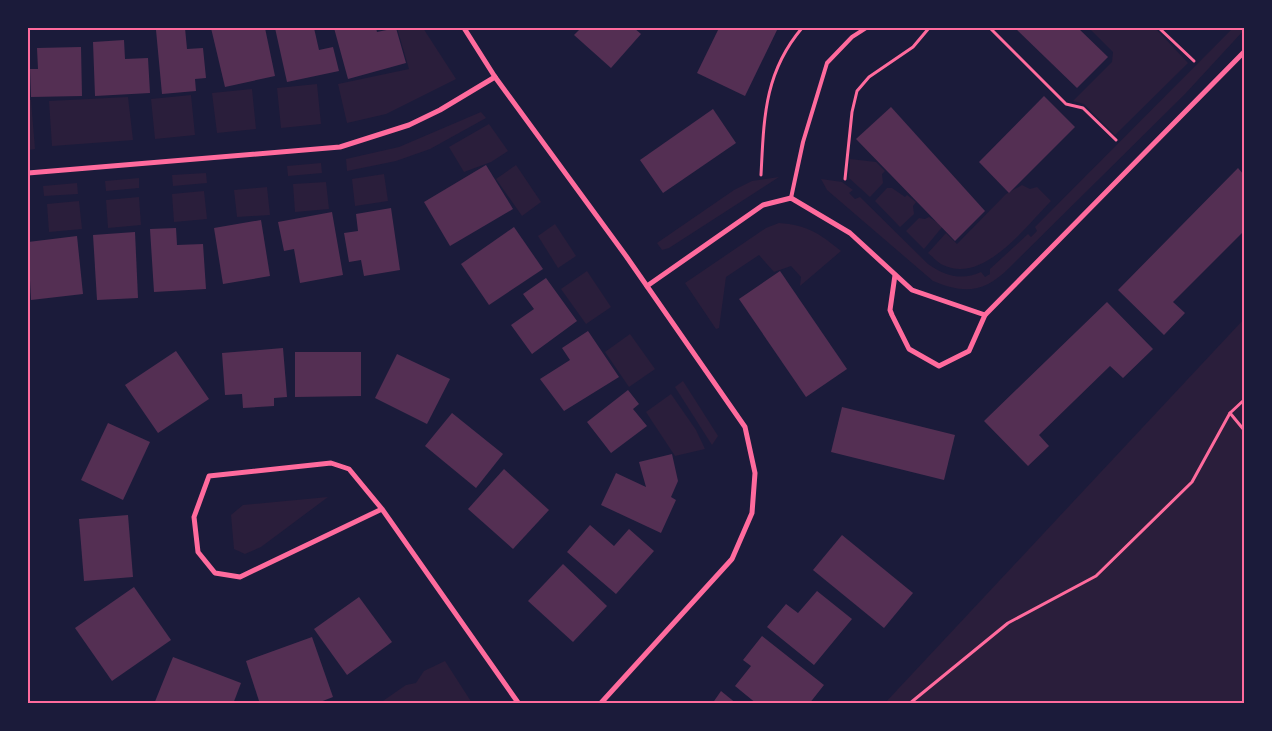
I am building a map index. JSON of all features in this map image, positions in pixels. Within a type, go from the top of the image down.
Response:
[{"type":"street","points":[[464,28],[495,77],[647,286],[745,427],[755,473],[752,513],[732,559],[600,704]]},
{"type":"street","points":[[895,275],[890,310],[909,349],[939,366],[969,351],[985,314],[1244,52]]},
{"type":"street","points":[[28,173],[340,147],[409,124],[440,110],[495,77]]},
{"type":"street","points":[[647,286],[763,205],[791,198],[850,233],[912,290],[985,314]]},
{"type":"street","points":[[382,509],[240,577],[215,573],[198,552],[194,517],[209,476],[331,462],[349,469],[382,509],[519,704]]},
{"type":"lane","points":[[791,198],[803,142],[827,63],[852,36],[866,28]]},
{"type":"path","points":[[761,175],[768,97],[776,64],[802,28]]},
{"type":"path","points":[[845,179],[852,112],[857,91],[869,77],[913,47],[930,28]]},
{"type":"path","points":[[990,28],[1066,104],[1083,108],[1116,140]]},
{"type":"path","points":[[1159,28],[1194,61]]},
{"type":"path","points":[[909,704],[1008,624],[1096,576],[1192,482],[1230,413],[1244,400]]},
{"type":"path","points":[[1230,413],[1244,430]]},
{"type":"shaded area","points":[[397,28],[423,28],[456,79],[386,114],[347,123],[338,84],[409,69]]},
{"type":"shaded area","points":[[1093,28],[1155,28],[1188,63],[1115,135],[1084,104],[1073,101],[1112,62],[1113,52],[1091,30]]},
{"type":"shaded area","points":[[1233,28],[1242,28],[1244,30],[1185,94],[1009,268],[982,287],[973,289],[954,288],[933,281],[827,190],[821,179],[842,182],[853,190],[849,193],[855,199],[860,197],[934,268],[954,276],[974,275],[981,272],[985,277],[990,274],[990,269],[1028,234],[1031,237],[1037,231],[1035,227]]},
{"type":"shaded area","points":[[317,84],[321,124],[281,128],[277,88]]},
{"type":"shaded area","points":[[252,89],[256,129],[217,133],[212,93]]},
{"type":"shaded area","points":[[191,95],[195,135],[155,139],[151,99]]},
{"type":"shaded area","points":[[128,97],[133,140],[52,146],[49,101]]},
{"type":"shaded area","points":[[28,100],[31,100],[35,149],[28,150]]},
{"type":"shaded area","points":[[481,112],[486,118],[430,149],[396,161],[347,171],[346,159],[399,147]]},
{"type":"shaded area","points":[[489,124],[508,151],[491,162],[464,172],[449,147]]},
{"type":"shaded area","points":[[850,159],[876,162],[885,171],[882,174],[883,183],[870,197],[849,178]]},
{"type":"shaded area","points":[[321,163],[322,173],[288,176],[287,166]]},
{"type":"shaded area","points":[[516,165],[541,202],[522,216],[496,179]]},
{"type":"shaded area","points":[[206,173],[207,183],[173,186],[172,175]]},
{"type":"shaded area","points":[[384,174],[388,201],[355,206],[352,179]]},
{"type":"shaded area","points":[[779,177],[669,248],[662,250],[657,243],[734,190],[752,181]]},
{"type":"shaded area","points":[[139,178],[139,188],[106,191],[105,181]]},
{"type":"shaded area","points":[[326,182],[329,209],[295,212],[293,184]]},
{"type":"shaded area","points":[[77,183],[78,194],[44,196],[43,186]]},
{"type":"shaded area","points":[[1022,185],[1030,189],[1037,187],[1051,201],[1003,250],[973,267],[958,269],[941,264],[928,253],[946,233],[957,244],[1006,194]]},
{"type":"shaded area","points":[[267,187],[270,215],[237,217],[234,190]]},
{"type":"shaded area","points":[[887,188],[892,188],[905,197],[907,195],[916,202],[913,206],[914,214],[900,227],[875,201]]},
{"type":"shaded area","points":[[204,191],[207,219],[174,222],[172,194]]},
{"type":"shaded area","points":[[139,197],[141,225],[108,228],[106,200]]},
{"type":"shaded area","points":[[79,201],[82,229],[49,232],[47,204]]},
{"type":"shaded area","points":[[929,217],[943,226],[924,249],[906,231],[919,218],[925,219]]},
{"type":"shaded area","points":[[779,223],[812,231],[841,251],[800,286],[801,277],[791,266],[774,272],[759,255],[726,277],[719,328],[716,329],[685,283],[766,228]]},
{"type":"shaded area","points":[[555,224],[576,256],[558,268],[538,236]]},
{"type":"shaded area","points":[[587,271],[611,307],[586,324],[561,289]]},
{"type":"shaded area","points":[[1244,319],[1244,703],[885,703]]},
{"type":"shaded area","points":[[630,334],[655,369],[629,387],[605,352]]},
{"type":"shaded area","points":[[683,381],[718,436],[712,445],[675,387]]},
{"type":"shaded area","points":[[671,394],[696,430],[705,449],[675,456],[646,412]]},
{"type":"shaded area","points":[[328,497],[261,547],[245,554],[234,549],[231,515],[243,505]]},
{"type":"shaded area","points":[[445,661],[472,703],[380,703],[406,685],[416,683],[424,671]]},
{"type":"building","points":[[185,28],[187,49],[203,48],[206,78],[195,79],[196,91],[162,94],[156,30]]},
{"type":"building","points":[[211,28],[265,28],[275,76],[225,87]]},
{"type":"building","points":[[275,28],[314,28],[319,50],[333,47],[339,71],[287,82]]},
{"type":"building","points":[[334,28],[376,28],[377,32],[396,28],[406,63],[348,79]]},
{"type":"building","points":[[581,28],[634,28],[641,34],[611,68],[574,35]]},
{"type":"building","points":[[719,28],[778,28],[745,96],[697,73]]},
{"type":"building","points":[[1015,28],[1078,28],[1108,57],[1077,88]]},
{"type":"building","points":[[124,40],[125,59],[148,58],[150,93],[95,96],[93,42]]},
{"type":"building","points":[[81,47],[82,96],[31,97],[30,69],[38,69],[37,48]]},
{"type":"building","points":[[1044,96],[1075,127],[1009,193],[979,162]]},
{"type":"building","points":[[891,107],[985,211],[955,241],[856,139]]},
{"type":"building","points":[[713,109],[736,143],[663,193],[640,160]]},
{"type":"building","points":[[486,165],[513,209],[450,246],[424,202]]},
{"type":"building","points":[[1238,168],[1244,175],[1244,233],[1173,302],[1185,313],[1164,335],[1118,290]]},
{"type":"building","points":[[391,208],[400,270],[364,276],[361,260],[349,262],[344,233],[358,231],[356,214]]},
{"type":"building","points":[[332,212],[343,275],[300,283],[294,249],[284,251],[278,222]]},
{"type":"building","points":[[261,220],[270,276],[223,284],[214,228]]},
{"type":"building","points":[[514,227],[543,269],[489,305],[461,264]]},
{"type":"building","points":[[176,228],[177,245],[203,244],[206,289],[154,292],[150,229]]},
{"type":"building","points":[[135,232],[138,298],[97,300],[93,235]]},
{"type":"building","points":[[77,236],[83,294],[31,300],[28,242]]},
{"type":"building","points":[[780,271],[847,369],[806,397],[739,299]]},
{"type":"building","points":[[546,278],[577,321],[532,354],[511,325],[534,309],[523,294]]},
{"type":"building","points":[[1107,302],[1153,349],[1123,378],[1110,366],[1039,435],[1049,446],[1028,466],[984,421]]},
{"type":"building","points":[[588,331],[619,377],[564,411],[540,379],[570,360],[562,348]]},
{"type":"building","points":[[283,348],[287,397],[274,398],[274,406],[243,408],[242,394],[225,395],[222,353]]},
{"type":"building","points":[[176,351],[209,399],[158,433],[125,385]]},
{"type":"building","points":[[295,352],[361,352],[361,396],[295,397]]},
{"type":"building","points":[[397,354],[450,379],[427,424],[375,398]]},
{"type":"building","points":[[628,390],[639,404],[633,409],[647,426],[611,453],[587,422]]},
{"type":"building","points":[[842,407],[955,435],[944,480],[831,452]]},
{"type":"building","points":[[452,413],[503,454],[476,488],[425,446]]},
{"type":"building","points":[[108,423],[150,442],[123,500],[81,480]]},
{"type":"building","points":[[672,454],[678,481],[671,497],[676,500],[661,533],[601,505],[616,473],[646,487],[639,462]]},
{"type":"building","points":[[504,469],[549,510],[513,549],[468,509]]},
{"type":"building","points":[[128,515],[133,577],[84,581],[79,519]]},
{"type":"building","points":[[590,525],[614,546],[629,529],[654,551],[616,594],[567,552]]},
{"type":"building","points":[[842,535],[913,593],[884,628],[813,570]]},
{"type":"building","points":[[563,564],[607,606],[573,642],[528,601]]},
{"type":"building","points":[[134,587],[171,640],[112,681],[75,628]]},
{"type":"building","points":[[817,591],[852,619],[814,665],[767,627],[786,604],[798,613]]},
{"type":"building","points":[[359,597],[392,642],[347,675],[314,629]]},
{"type":"building","points":[[762,636],[824,685],[809,704],[757,704],[735,686],[751,666],[743,660]]},
{"type":"building","points":[[312,637],[333,697],[315,704],[260,704],[246,661]]},
{"type":"building","points":[[173,657],[241,683],[233,704],[154,704]]},
{"type":"building","points":[[721,691],[737,704],[712,704]]}]
